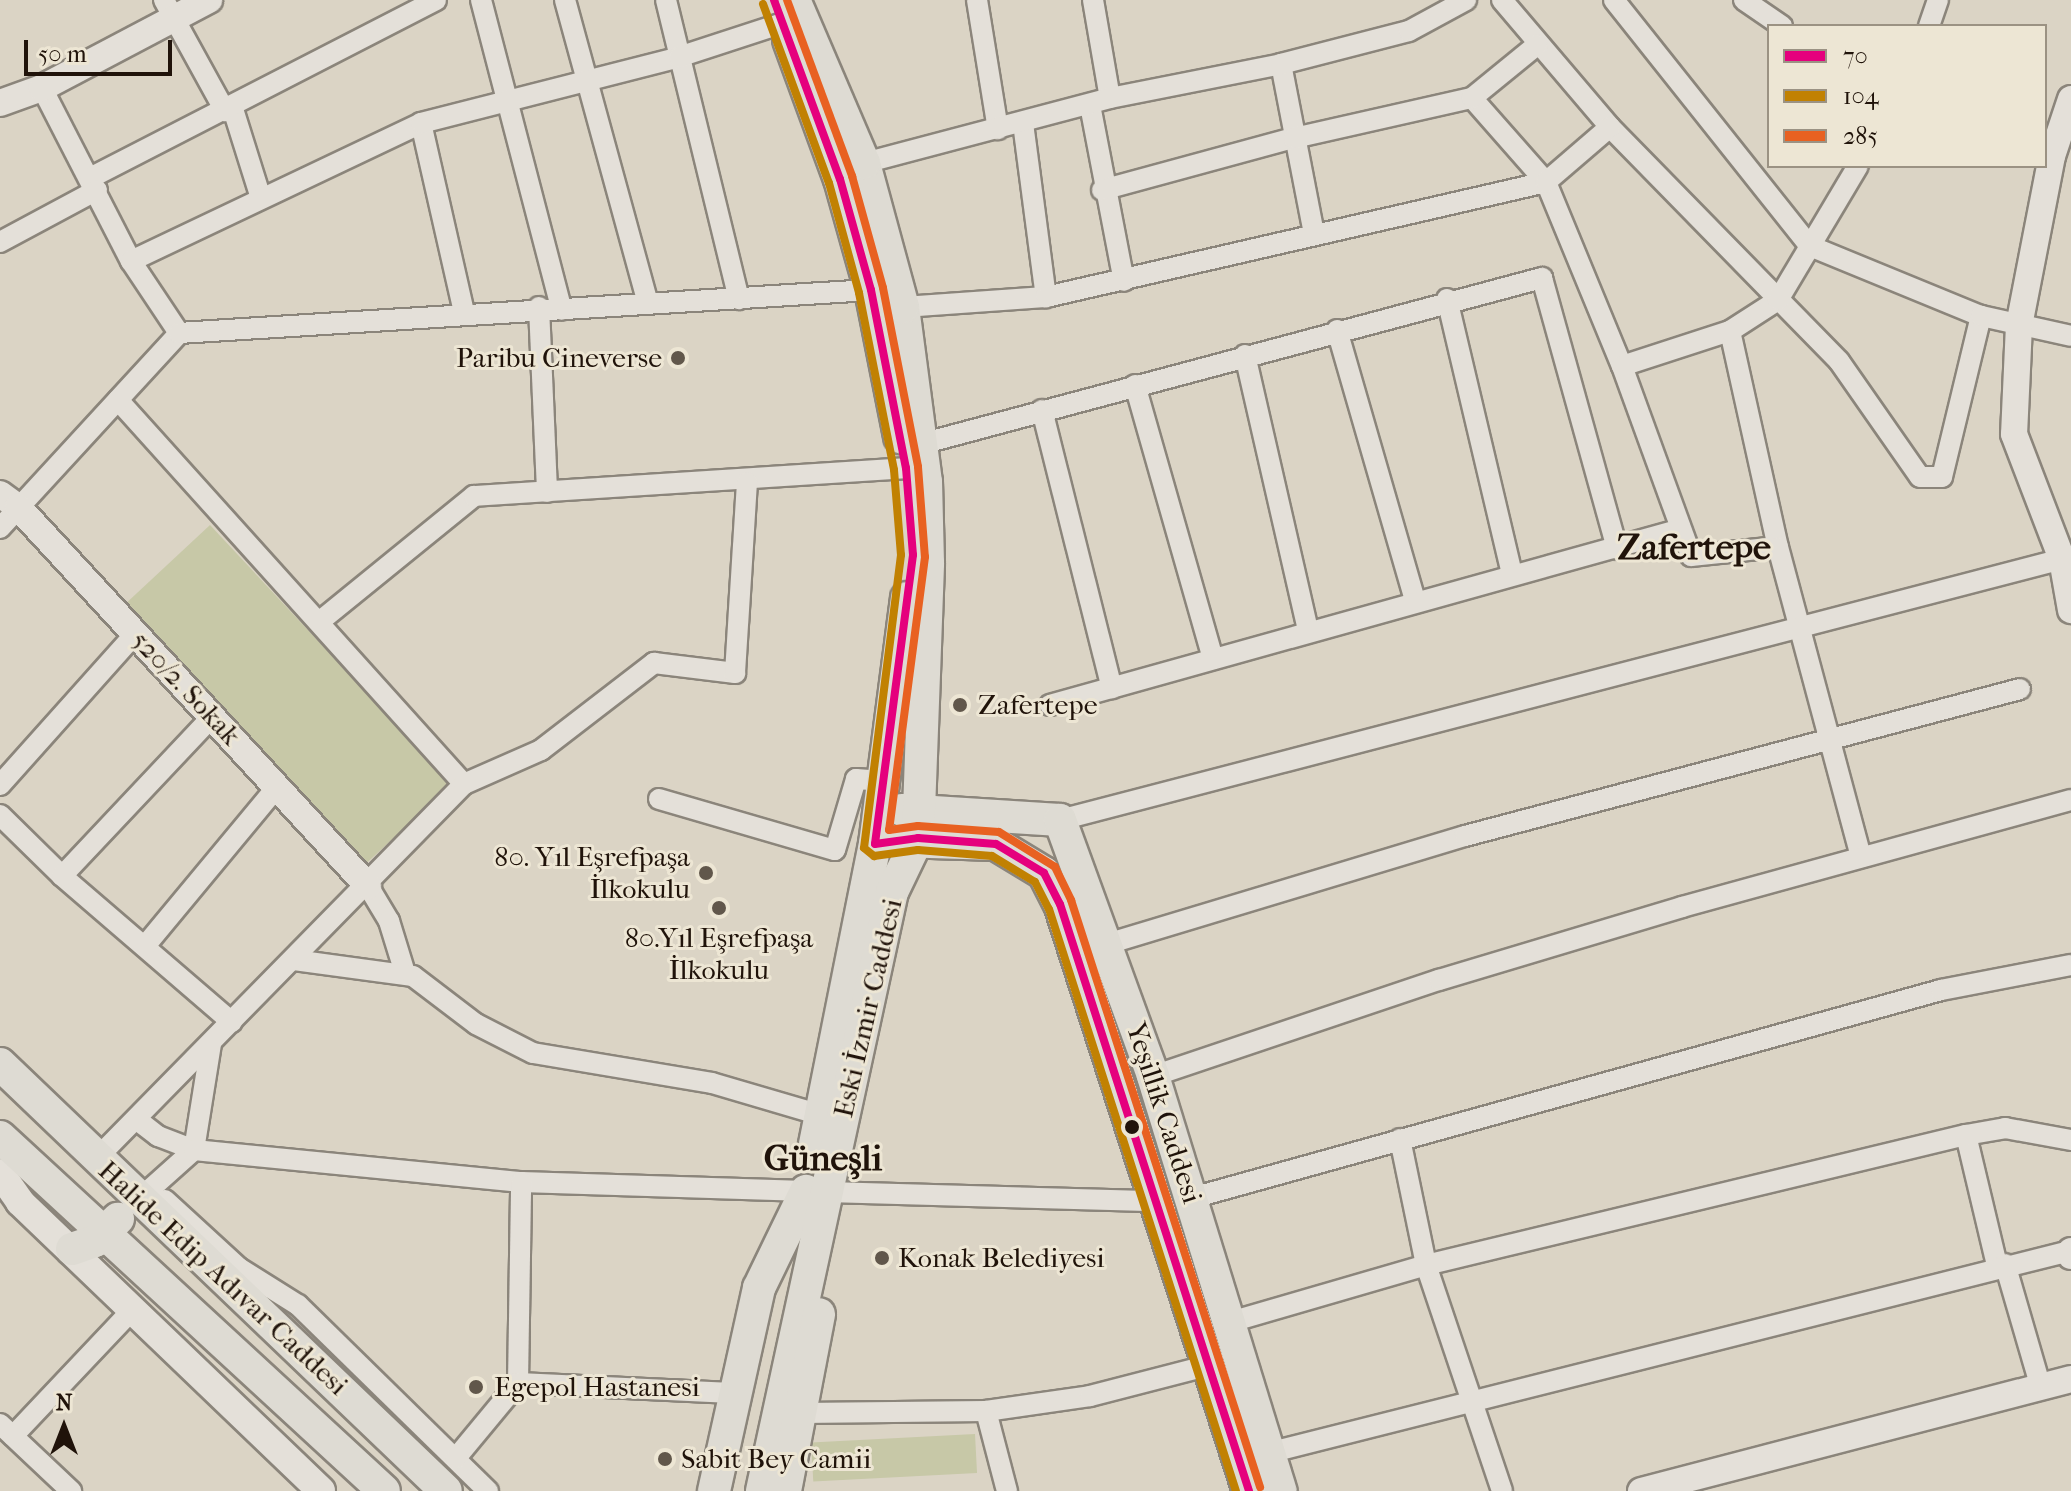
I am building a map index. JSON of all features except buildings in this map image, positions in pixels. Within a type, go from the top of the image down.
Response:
[{"type":"main road","points":[[784,8],[864,163],[903,307],[913,456],[928,563],[920,824]]},
{"type":"main road","points":[[784,8],[840,179],[913,456]]},
{"type":"main road","name":"Eski İzmir Caddesi","points":[[818,1201],[821,1115],[875,844],[913,555],[913,456]]},
{"type":"main road","name":"Yeşillik Caddesi","points":[[881,796],[920,824],[996,844],[1044,873],[1060,904],[1249,1491]]},
{"type":"main road","name":"Yeşillik Caddesi","points":[[875,844],[920,824],[1060,820],[1153,1076],[1281,1491]]},
{"type":"main road","name":"Eski İzmir Caddesi","points":[[739,1491],[818,1201],[892,892],[920,824]]},
{"type":"main road","name":"Halide Edip Adıvar Caddesi","points":[[0,1064],[96,1159],[145,1194],[446,1491]]},
{"type":"main road","name":"Halide Edip Adıvar Caddesi","points":[[0,1137],[384,1491]]},
{"type":"main road","points":[[0,1173],[20,1202],[134,1308],[321,1491]]},
{"type":"main road","points":[[72,1249],[104,1232],[145,1194]]},
{"type":"main road","points":[[714,1491],[733,1393],[759,1288],[818,1201]]},
{"type":"main road","points":[[785,1491],[820,1312],[818,1201]]},
{"type":"main road","name":"Eski İzmir Caddesi","points":[[762,1491],[785,1322]]},
{"type":"street","points":[[0,103],[42,88],[169,8],[209,0]]},
{"type":"street","points":[[0,242],[94,184],[225,111],[436,0]]},
{"type":"street","points":[[481,0],[562,310]]},
{"type":"street","points":[[565,0],[591,81],[648,304]]},
{"type":"street","points":[[666,0],[739,299]]},
{"type":"street","points":[[977,0],[998,129]]},
{"type":"street","points":[[1093,0],[1110,98]]},
{"type":"street","points":[[864,163],[1110,98],[1281,64],[1409,31],[1466,0]]},
{"type":"street","points":[[1502,0],[1537,45],[1610,127],[1839,361],[1920,477],[1942,477],[1981,316]]},
{"type":"street","points":[[1614,0],[1810,246],[1981,316],[2071,336]]},
{"type":"street","points":[[1744,0],[1779,24]]},
{"type":"street","points":[[1930,24],[1938,0]]},
{"type":"street","points":[[169,8],[225,111]]},
{"type":"street","points":[[131,261],[260,195],[421,123],[679,57],[784,8]]},
{"type":"street","points":[[1102,190],[1294,138],[1472,98],[1537,45]]},
{"type":"street","points":[[1281,64],[1314,233]]},
{"type":"street","points":[[42,88],[131,261],[179,333]]},
{"type":"street","points":[[1472,98],[1546,182],[1622,366],[1677,530],[1691,556],[1778,547]]},
{"type":"street","points":[[2071,99],[2019,325],[2014,434],[2062,559],[2071,610]]},
{"type":"street","points":[[1090,105],[1102,190],[1124,281]]},
{"type":"street","points":[[225,111],[233,109],[260,195]]},
{"type":"street","points":[[421,123],[464,313]]},
{"type":"street","points":[[1023,123],[1046,297]]},
{"type":"street","points":[[903,307],[1046,297],[1546,182],[1610,127]]},
{"type":"street","points":[[1622,366],[1730,331],[1778,300],[1857,168]]},
{"type":"street","points":[[319,622],[474,496],[747,482],[913,456],[1042,410],[1447,299],[1542,278],[1617,549]]},
{"type":"street","points":[[0,528],[9,501],[118,400],[179,333],[539,307],[562,310],[871,290]]},
{"type":"street","points":[[1447,299],[1512,575]]},
{"type":"street","points":[[539,307],[547,492]]},
{"type":"street","points":[[1337,330],[1415,601]]},
{"type":"street","points":[[1730,331],[1778,547],[1861,857]]},
{"type":"street","points":[[1245,355],[1308,630]]},
{"type":"street","points":[[1135,385],[1213,659]]},
{"type":"street","points":[[118,400],[464,784]]},
{"type":"street","points":[[1042,410],[1112,688]]},
{"type":"street","points":[[96,1159],[368,886],[464,784],[541,750],[654,663],[735,673],[747,482]]},
{"type":"street","name":"520/2. Sokak","points":[[9,501],[136,633],[368,886]]},
{"type":"street","points":[[1050,705],[1308,630],[1617,549],[1677,530]]},
{"type":"street","points":[[1060,820],[2062,559]]},
{"type":"street","points":[[0,785],[136,633]]},
{"type":"street","points":[[1107,944],[1450,840],[2020,689]]},
{"type":"street","points":[[62,876],[212,717]]},
{"type":"street","points":[[659,799],[835,850],[856,779],[881,796]]},
{"type":"street","points":[[145,946],[277,787]]},
{"type":"street","points":[[1153,1076],[1439,980],[1861,857],[2071,800]]},
{"type":"street","points":[[0,815],[62,876],[232,1022]]},
{"type":"street","points":[[368,886],[389,921],[405,973]]},
{"type":"street","points":[[294,960],[405,973],[429,984],[476,1024],[533,1053],[712,1083],[821,1115]]},
{"type":"street","points":[[1192,1198],[1935,996],[1941,990],[2071,965]]},
{"type":"street","points":[[211,1044],[194,1150],[145,1194],[239,1268],[298,1305],[488,1491]]},
{"type":"street","points":[[136,1119],[158,1136],[194,1150],[521,1182],[818,1201],[1156,1201]]},
{"type":"street","points":[[1230,1322],[1426,1265],[1966,1135],[2005,1128],[2071,1140]]},
{"type":"street","points":[[1966,1135],[2001,1265],[2041,1388]]},
{"type":"street","points":[[1400,1139],[1426,1265],[1502,1491]]},
{"type":"street","points":[[456,1458],[518,1383],[521,1182]]},
{"type":"street","points":[[1268,1453],[2001,1265],[2071,1253]]},
{"type":"street","points":[[71,1491],[6,1430],[134,1308]]},
{"type":"street","points":[[801,1413],[986,1411],[1090,1396],[1210,1365]]},
{"type":"street","points":[[1641,1491],[2071,1379]]},
{"type":"street","points":[[518,1383],[733,1393]]},
{"type":"street","points":[[986,1411],[1007,1491]]},
{"type":"green space","points":[[210,525],[451,784],[366,864],[124,605]]},
{"type":"green space","points":[[975,1434],[977,1473],[813,1482],[811,1443]]},
{"type":"transit line","name":"70","points":[[774,0],[840,179],[871,290],[906,468],[913,555],[875,844],[918,838],[996,844],[1044,873],[1060,904],[1249,1491]]},
{"type":"transit line","name":"285","points":[[787,0],[852,176],[883,288],[918,467],[925,557],[889,830],[918,826],[999,832],[1055,867],[1071,900],[1260,1487]]},
{"type":"transit line","name":"104","points":[[763,4],[829,183],[859,293],[894,470],[901,555],[864,848],[874,856],[918,850],[992,856],[1035,882],[1049,909],[1236,1491]]},
{"type":"place","name":"Paribu Cineverse","points":[[678,358]]},
{"type":"place","name":"Zafertepe","points":[[960,705]]},
{"type":"place","name":"80. Yıl Eşrefpaşa İlkokulu","points":[[706,873]]},
{"type":"place","name":"80.Yıl Eşrefpaşa İlkokulu","points":[[719,908]]},
{"type":"place","name":"Konak Belediyesi","points":[[882,1258]]},
{"type":"place","name":"Egepol Hastanesi","points":[[476,1387]]},
{"type":"place","name":"Sabit Bey Camii","points":[[665,1459]]},
{"type":"district","name":"Zafertepe","points":[[1694,548]]},
{"type":"district","name":"Güneşli","points":[[823,1159]]}]
